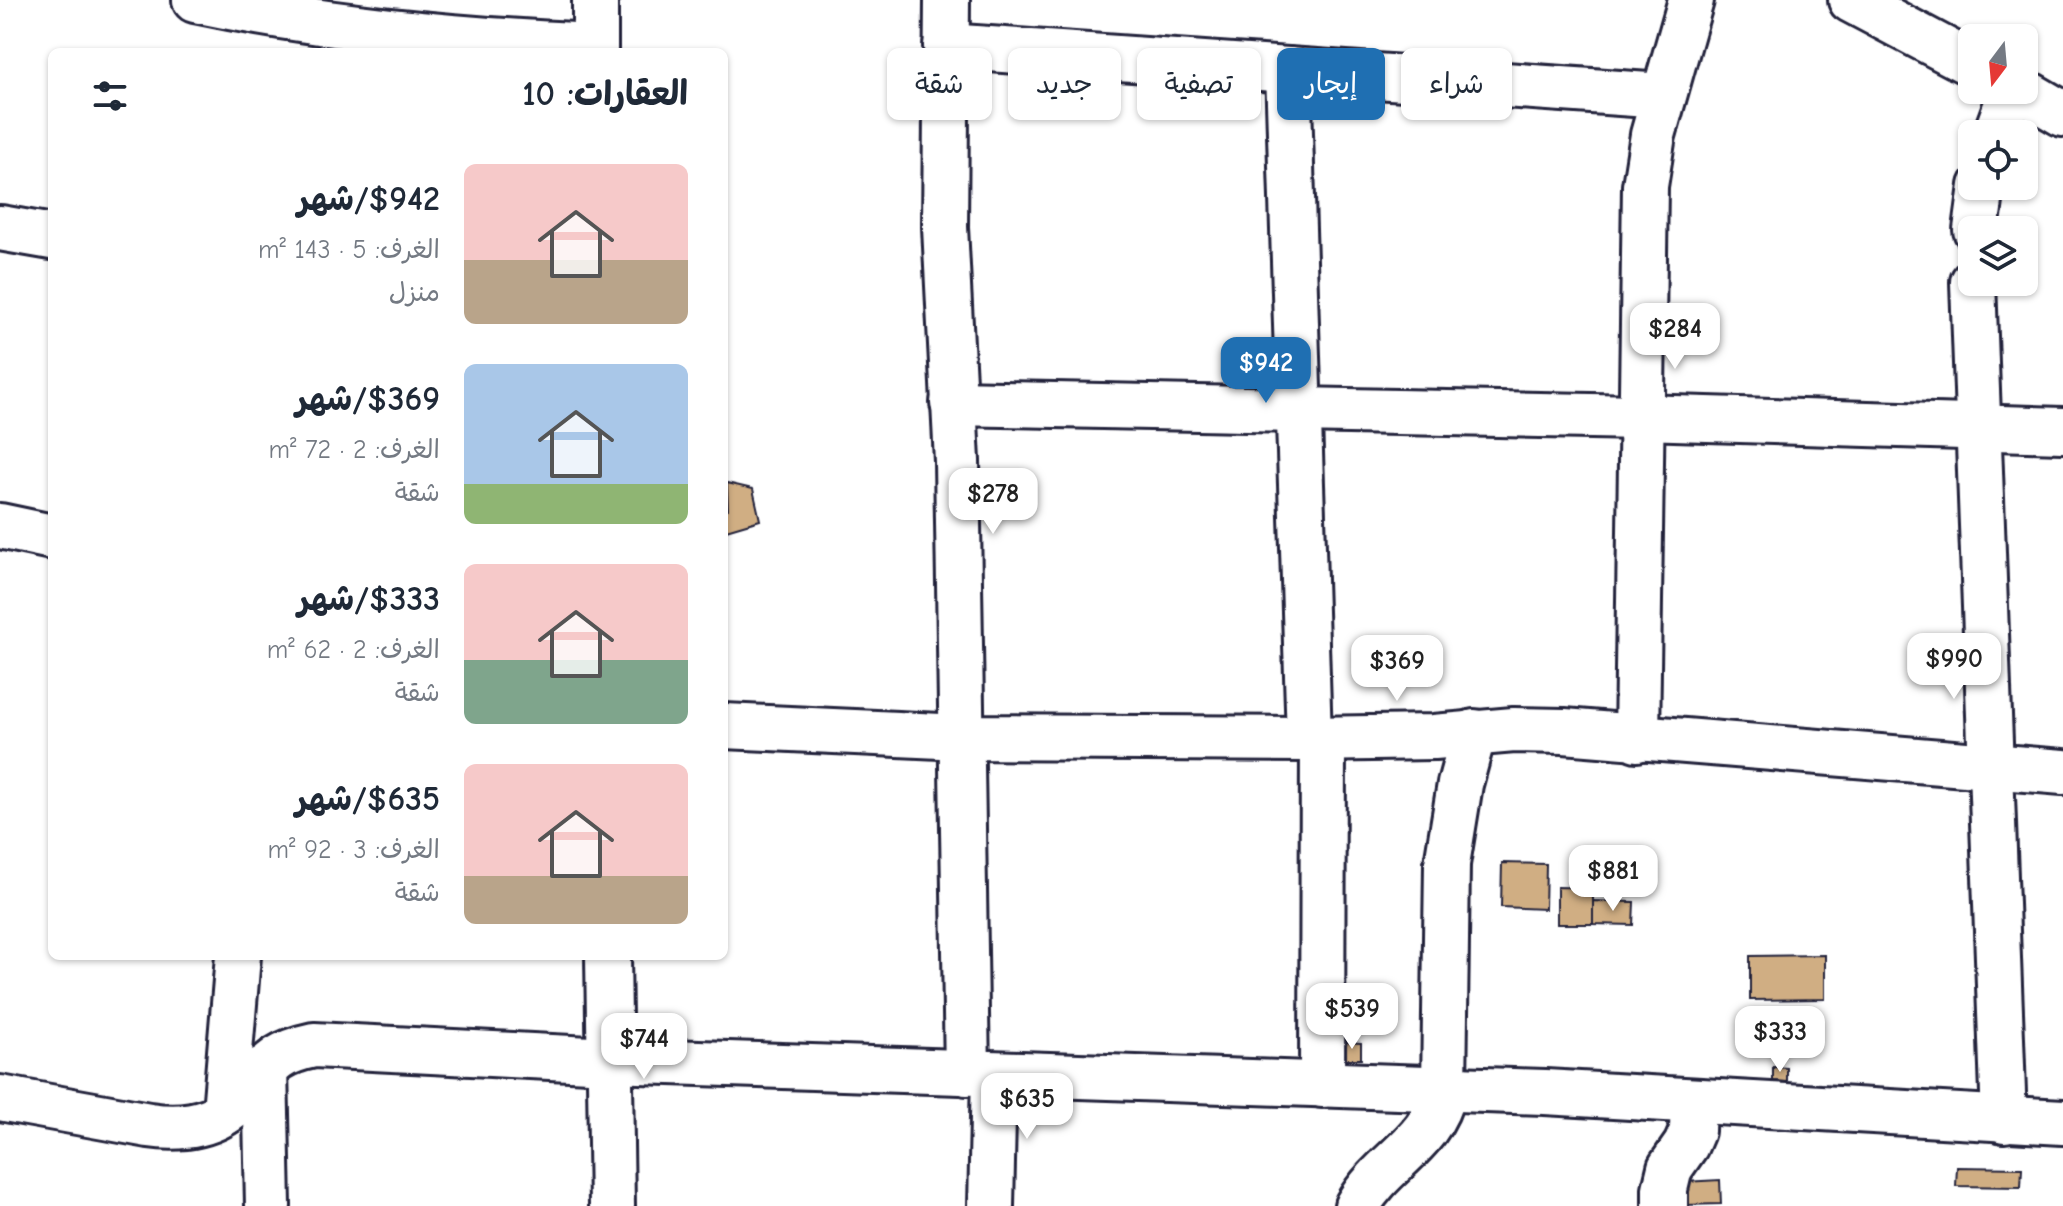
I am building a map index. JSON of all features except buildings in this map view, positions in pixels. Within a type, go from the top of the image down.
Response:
[{"type":"street","points":[[195,0],[310,21],[405,33],[581,48]]},
{"type":"street","points":[[595,0],[595,48]]},
{"type":"street","points":[[947,0],[945,227],[958,476],[962,737],[991,1206]]},
{"type":"street","points":[[1637,739],[1645,186],[1647,160],[1691,0]]},
{"type":"street","points":[[1851,0],[1958,57]]},
{"type":"street","points":[[946,46],[1277,69]]},
{"type":"street","points":[[1385,77],[1663,96]]},
{"type":"street","points":[[2038,99],[2063,114]]},
{"type":"street","points":[[1290,120],[1316,738],[1322,1085]]},
{"type":"street","points":[[0,228],[48,236]]},
{"type":"street","points":[[1973,296],[2004,1120]]},
{"type":"street","points":[[953,403],[1641,417],[2063,430]]},
{"type":"street","points":[[0,526],[48,536]]},
{"type":"street","points":[[728,726],[962,737],[1434,737],[1474,732],[1564,731],[2063,772]]},
{"type":"street","points":[[1357,1206],[1379,1175],[1424,1134],[1435,1117],[1444,1089],[1447,864],[1460,784],[1474,732]]},
{"type":"street","points":[[225,1112],[238,960]]},
{"type":"street","points":[[608,960],[612,1206]]},
{"type":"street","points":[[0,1098],[169,1128],[188,1127],[225,1112],[241,1099],[265,1068],[279,1056],[314,1045],[610,1060],[1444,1089],[2063,1122]]},
{"type":"street","points":[[265,1068],[268,1206]]},
{"type":"street","points":[[1665,1206],[1670,1168],[1692,1131],[1693,1101]]}]
